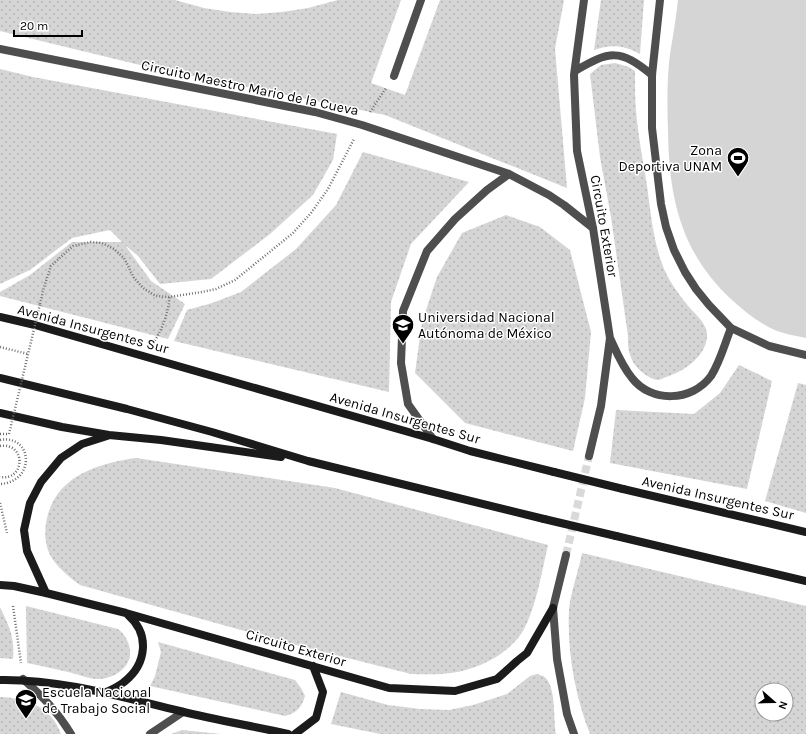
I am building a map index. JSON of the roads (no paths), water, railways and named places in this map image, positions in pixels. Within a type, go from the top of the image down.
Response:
[{"type":"main road","name":"Avenida Insurgentes Sur","points":[[0,317],[35,325],[433,439],[470,451],[806,532]]},
{"type":"main road","points":[[0,378],[212,432],[308,461],[806,581]]},
{"type":"main road","points":[[0,413],[109,436],[161,440],[308,461]]},
{"type":"main road","points":[[46,593],[27,551],[24,530],[30,503],[41,482],[61,458],[82,444],[109,436]]},
{"type":"main road","name":"Circuito Exterior","points":[[0,585],[14,586],[46,593],[126,613],[389,688],[455,691],[497,679],[527,653],[553,608]]},
{"type":"main road","points":[[104,692],[123,683],[131,676],[138,667],[141,658],[143,639],[140,629],[133,619],[126,613]]},
{"type":"main road","points":[[295,734],[316,718],[323,692],[313,666]]},
{"type":"main road","points":[[0,680],[23,679],[104,692],[183,712],[288,734]]},
{"type":"street","points":[[394,76],[421,0]]},
{"type":"street","name":"Circuito Exterior","points":[[584,0],[575,72],[577,151],[593,228],[610,338],[601,406],[589,456]]},
{"type":"street","points":[[660,0],[652,75],[652,128],[661,204],[666,227],[674,250],[685,272],[696,289],[731,328],[769,346],[806,355]]},
{"type":"street","name":"Circuito Maestro Mario de la Cueva","points":[[0,49],[315,112],[362,125],[509,174],[549,195],[593,228]]},
{"type":"street","points":[[575,72],[601,57],[613,55],[625,57],[637,62],[652,75]]},
{"type":"street","points":[[433,439],[408,404],[401,363],[403,311],[427,251],[455,219],[487,190],[509,174]]},
{"type":"street","points":[[610,338],[625,368],[640,386],[661,396],[673,396],[694,390],[711,376],[731,328]]},
{"type":"street","name":"Circuito Exterior","points":[[566,555],[553,608],[557,659],[568,714],[574,734]]},
{"type":"street","points":[[23,679],[41,695],[61,718],[71,734]]},
{"type":"street","points":[[150,734],[183,712]]},
{"type":"tunnel","points":[[566,555],[589,456]]},
{"type":"place","name":"Zona Deportiva UNAM","points":[[738,178]]},
{"type":"place","name":"Universidad Nacional Autónoma de México","points":[[403,344]]},
{"type":"place","name":"Escuela Nacional de Trabajo Social","points":[[26,720]]}]
